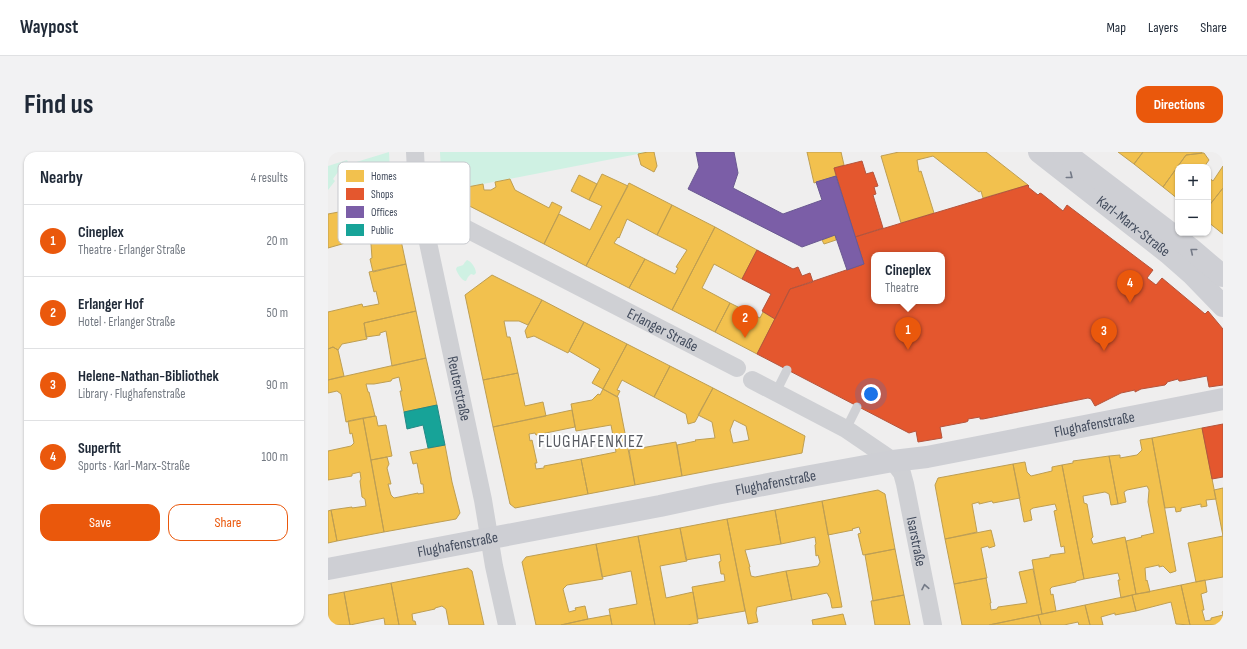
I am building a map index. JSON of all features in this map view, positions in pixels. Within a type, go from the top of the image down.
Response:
[{"type":"street","name":"Reuterstraße","points":[[415,152],[416,162]]},
{"type":"street","name":"Karl-Marx-Straße","points":[[1039,152],[1168,253],[1223,306]]},
{"type":"street","name":"Karl-Marx-Straße","points":[[1064,152],[1190,248],[1223,276]]},
{"type":"street","name":"Erlanger Straße","points":[[470,231],[745,374],[846,429],[892,461]]},
{"type":"street","name":"Reuterstraße","points":[[428,244],[483,500],[494,566],[507,625]]},
{"type":"street","name":"Flughafenstraße","points":[[328,569],[660,506],[730,491],[892,461],[927,457],[1223,399]]},
{"type":"street","name":"Isarstraße","points":[[892,461],[902,473],[905,484],[933,625]]},
{"type":"lane","points":[[776,392],[787,370]]},
{"type":"lane","points":[[846,429],[858,407]]},
{"type":"green space","points":[[389,152],[389,162],[356,162]]},
{"type":"green space","points":[[440,152],[648,152],[470,187],[470,162],[440,162]]},
{"type":"green space","points":[[338,163],[338,172],[333,179],[335,181],[328,190],[328,166]]},
{"type":"green space","points":[[467,260],[473,265],[476,273],[474,275],[471,274],[466,281],[463,280],[457,273],[456,269],[457,267],[464,265]]},
{"type":"building: Homes","points":[[654,152],[657,166],[654,172],[641,165],[638,154]]},
{"type":"building: Homes","points":[[807,152],[841,152],[844,165],[834,168],[836,176],[814,183]]},
{"type":"building: Homes","points":[[899,152],[986,152],[1028,185],[983,198],[981,191],[979,192],[933,156],[917,160],[919,172],[921,171],[934,213],[901,223],[881,156]]},
{"type":"building: Homes","points":[[1118,152],[1143,152],[1134,164]]},
{"type":"building: Homes","points":[[1143,152],[1202,152],[1186,155],[1180,164],[1175,164],[1175,170],[1163,187],[1134,164]]},
{"type":"building: Homes","points":[[1204,153],[1209,160],[1206,164],[1180,164],[1186,155]]},
{"type":"building: Homes","points":[[1223,166],[1223,188],[1211,203],[1211,179],[1213,181]]},
{"type":"building: Homes","points":[[1175,170],[1175,197],[1163,187]]},
{"type":"building: Homes","points":[[602,174],[628,186],[586,266],[544,244],[559,214],[590,230],[602,206],[589,200]]},
{"type":"building: Homes","points":[[579,175],[597,184],[589,200],[571,191]]},
{"type":"building: Homes","points":[[510,179],[515,190],[549,208],[552,202],[562,207],[544,244],[470,206],[470,187],[483,184],[484,190],[491,190],[496,187],[495,182]]},
{"type":"building: Homes","points":[[629,183],[672,205],[657,235],[627,219],[619,238],[618,237],[614,243],[645,259],[629,288],[586,266]]},
{"type":"building: Homes","points":[[1223,188],[1223,234],[1211,224],[1211,203]]},
{"type":"building: Homes","points":[[672,205],[715,227],[672,310],[629,288],[645,259],[675,274],[678,268],[676,267],[687,250],[657,235]]},
{"type":"building: Homes","points":[[338,212],[338,244],[342,244],[328,248],[328,214]]},
{"type":"building: Homes","points":[[715,227],[757,250],[742,279],[714,264],[702,288],[730,303],[715,332],[672,310]]},
{"type":"building: Homes","points":[[835,235],[836,240],[824,244],[822,240]]},
{"type":"building: Homes","points":[[371,244],[402,244],[406,264],[373,272],[370,259],[372,258]]},
{"type":"building: Homes","points":[[406,264],[416,311],[364,323],[367,339],[342,344],[338,350],[333,347],[328,349],[328,312],[362,304],[363,307],[379,304],[369,272]]},
{"type":"building: Homes","points":[[492,275],[542,300],[528,325],[519,321],[504,321],[507,337],[510,337],[518,373],[483,380],[465,295]]},
{"type":"building: Homes","points":[[542,300],[584,322],[568,353],[534,336],[527,338],[525,331]]},
{"type":"building: Homes","points":[[730,303],[760,318],[763,312],[775,319],[757,354],[715,332]]},
{"type":"building: Homes","points":[[416,311],[426,358],[392,366],[386,331],[380,333],[380,335],[366,337],[364,323]]},
{"type":"building: Homes","points":[[584,322],[627,344],[603,389],[592,383],[600,369],[569,351]]},
{"type":"building: Homes","points":[[627,344],[670,366],[654,397],[622,380],[617,390],[620,391],[617,397],[603,389]]},
{"type":"building: Homes","points":[[333,347],[338,350],[344,376],[328,380],[328,349]]},
{"type":"building: Homes","points":[[426,358],[437,405],[404,412],[399,377],[392,379],[391,381],[366,384],[375,416],[346,422],[341,394],[337,391],[328,393],[328,380]]},
{"type":"building: Homes","points":[[670,366],[713,388],[695,422],[688,424],[686,414],[654,397]]},
{"type":"building: Homes","points":[[518,373],[525,406],[543,402],[546,416],[493,427],[483,380]]},
{"type":"building: Homes","points":[[713,388],[805,436],[802,453],[682,476],[677,445],[696,441],[695,440],[715,438],[712,422],[698,415]],"holes":[[[734,420],[746,426],[749,440],[733,443],[730,430]]]},
{"type":"building: Homes","points":[[603,389],[618,397],[635,485],[588,494],[581,459],[616,452],[611,425],[576,431],[571,404],[592,400],[598,394],[600,395]]},
{"type":"building: Homes","points":[[572,410],[575,427],[536,435],[535,433],[529,434],[530,441],[532,440],[537,463],[535,463],[536,469],[581,459],[588,494],[515,508],[510,504],[493,427]]},
{"type":"building: Homes","points":[[376,416],[378,426],[386,425],[392,456],[371,460],[363,418]]},
{"type":"building: Homes","points":[[363,418],[384,532],[337,541],[331,510],[366,506],[365,499],[362,497],[360,472],[352,474],[352,476],[328,480],[328,451],[351,446],[354,443],[352,433],[350,434],[348,421]]},
{"type":"building: Homes","points":[[1202,428],[1216,499],[1206,500],[1207,506],[1201,507],[1201,504],[1181,508],[1181,511],[1176,512],[1175,507],[1165,508],[1152,438]]},
{"type":"building: Homes","points":[[1152,438],[1176,571],[1170,573],[1163,566],[1159,567],[1159,565],[1145,568],[1146,581],[1147,580],[1150,592],[1136,594],[1126,541],[1154,533],[1148,502],[1149,490],[1147,486],[1127,490],[1124,492],[1126,502],[1118,504],[1109,456],[1120,455],[1120,458],[1137,455],[1142,450],[1140,440]]},
{"type":"building: Homes","points":[[676,442],[682,476],[635,485],[629,450]]},
{"type":"building: Homes","points":[[445,445],[460,513],[456,519],[384,532],[371,460],[387,457],[389,464],[387,468],[391,484],[388,484],[391,495],[394,498],[424,493],[417,463],[413,464],[410,452]]},
{"type":"building: Homes","points":[[1109,456],[1118,504],[1111,505],[1109,494],[1105,492],[1083,496],[1084,503],[1087,504],[1093,537],[1091,539],[1093,544],[1125,537],[1136,594],[1121,598],[1118,573],[1084,579],[1062,465],[1073,463],[1073,461]]},
{"type":"building: Homes","points":[[1025,462],[1027,472],[1031,476],[1052,471],[1052,467],[1062,465],[1084,579],[1052,587],[1050,589],[1051,595],[1053,594],[1056,611],[1042,614],[1032,560],[1065,553],[1064,546],[1061,547],[1054,511],[1057,510],[1055,504],[1033,508],[1030,510],[1032,520],[1024,522],[1013,464]]},
{"type":"building: Homes","points":[[1013,464],[1020,498],[993,503],[992,501],[972,504],[977,532],[945,539],[935,485],[938,478]]},
{"type":"building: Homes","points":[[1223,488],[1223,536],[1214,490]]},
{"type":"building: Homes","points":[[878,490],[885,494],[895,549],[863,555],[858,534],[861,533],[859,527],[852,529],[853,530],[828,535],[822,501]]},
{"type":"building: Homes","points":[[822,501],[842,607],[832,608],[830,598],[827,593],[792,600],[786,571],[818,566],[820,562],[818,555],[816,556],[815,537],[781,544],[775,510]]},
{"type":"building: Homes","points":[[331,510],[337,541],[328,543],[328,511]]},
{"type":"building: Homes","points":[[775,510],[781,544],[745,550],[751,576],[755,577],[786,571],[792,600],[757,607],[756,613],[758,622],[748,624],[727,519]]},
{"type":"building: Homes","points":[[727,519],[745,611],[698,619],[692,587],[725,581],[724,574],[721,574],[719,562],[721,561],[720,554],[686,560],[680,528]]},
{"type":"building: Homes","points":[[680,528],[687,561],[660,566],[666,598],[693,592],[698,623],[687,625],[655,625],[638,536]]},
{"type":"building: Homes","points":[[991,530],[995,546],[981,548],[987,578],[954,584],[945,539]]},
{"type":"building: Homes","points":[[638,536],[655,625],[612,625],[609,609],[637,604],[631,571],[602,577],[596,544]]},
{"type":"building: Homes","points":[[1223,536],[1223,577],[1196,582],[1188,543]]},
{"type":"building: Homes","points":[[596,544],[603,579],[567,585],[563,589],[569,612],[576,610],[575,608],[585,606],[588,619],[561,625],[536,625],[522,562],[526,557]]},
{"type":"building: Homes","points":[[895,549],[904,595],[873,601],[865,555]]},
{"type":"building: Homes","points":[[468,568],[472,571],[484,625],[449,625],[446,609],[442,606],[412,614],[413,621],[415,621],[416,625],[399,625],[391,583]]},
{"type":"building: Homes","points":[[1033,569],[1042,614],[989,625],[962,625],[954,584],[986,578],[991,610],[997,609],[998,607],[1027,603],[1019,572]]},
{"type":"building: Homes","points":[[1205,580],[1207,592],[1201,594],[1204,610],[1202,610],[1205,621],[1223,615],[1223,625],[1190,625],[1181,585]]},
{"type":"building: Homes","points":[[391,583],[399,625],[385,625],[384,618],[350,625],[344,592]]},
{"type":"building: Homes","points":[[1181,585],[1190,625],[1176,624],[1171,602],[1136,611],[1132,595]]},
{"type":"building: Homes","points":[[344,592],[350,625],[328,625],[328,595]]},
{"type":"building: Homes","points":[[904,595],[910,625],[875,625],[871,601]]},
{"type":"building: Homes","points":[[1132,595],[1136,611],[1115,615],[1115,613],[1101,617],[1103,625],[1090,625],[1085,605]]},
{"type":"building: Homes","points":[[1085,605],[1090,625],[1079,625],[1078,622],[1064,625],[1041,625],[1038,615]]},
{"type":"building: Homes","points":[[843,614],[846,625],[813,625],[812,620]]},
{"type":"building: Homes","points":[[610,615],[612,625],[561,625],[588,619]]},
{"type":"building: Homes","points":[[1038,615],[1041,625],[989,625]]},
{"type":"building: Shops","points":[[862,161],[866,174],[873,172],[878,186],[874,187],[876,194],[873,195],[883,228],[855,237],[834,168]]},
{"type":"building: Shops","points":[[1028,185],[1028,187],[1038,195],[1040,193],[1042,194],[1063,211],[1067,205],[1153,270],[1147,278],[1156,285],[1162,278],[1205,314],[1208,311],[1223,329],[1223,385],[1209,387],[1207,376],[1181,381],[1178,379],[1167,382],[1165,385],[1141,389],[1135,392],[1135,390],[1121,393],[1095,406],[1091,399],[1088,398],[983,419],[980,419],[980,417],[968,419],[966,422],[940,427],[942,438],[918,442],[916,431],[909,433],[757,354],[790,289],[864,264],[855,237]]},
{"type":"building: Shops","points":[[757,250],[793,269],[798,267],[802,276],[810,273],[813,282],[790,289],[775,319],[762,311],[771,294],[742,279]]},
{"type":"building: Shops","points":[[1223,424],[1223,477],[1212,479],[1202,428]]},
{"type":"building: Offices","points":[[696,152],[734,152],[738,173],[733,188],[783,214],[822,200],[816,182],[836,176],[864,264],[847,270],[835,235],[802,247],[688,189],[699,167]]},
{"type":"building: Public","points":[[437,405],[445,445],[428,448],[423,425],[407,429],[404,412]]},
{"type":"place","name":"Superfit","points":[[1130,303]]},
{"type":"place","name":"Erlanger Hof","points":[[745,338]]},
{"type":"place","name":"Cineplex","points":[[908,350]]},
{"type":"place","name":"Helene-Nathan-Bibliothek","points":[[1104,351]]},
{"type":"district","name":"FLUGHAFENKIEZ","points":[[591,441]]}]
